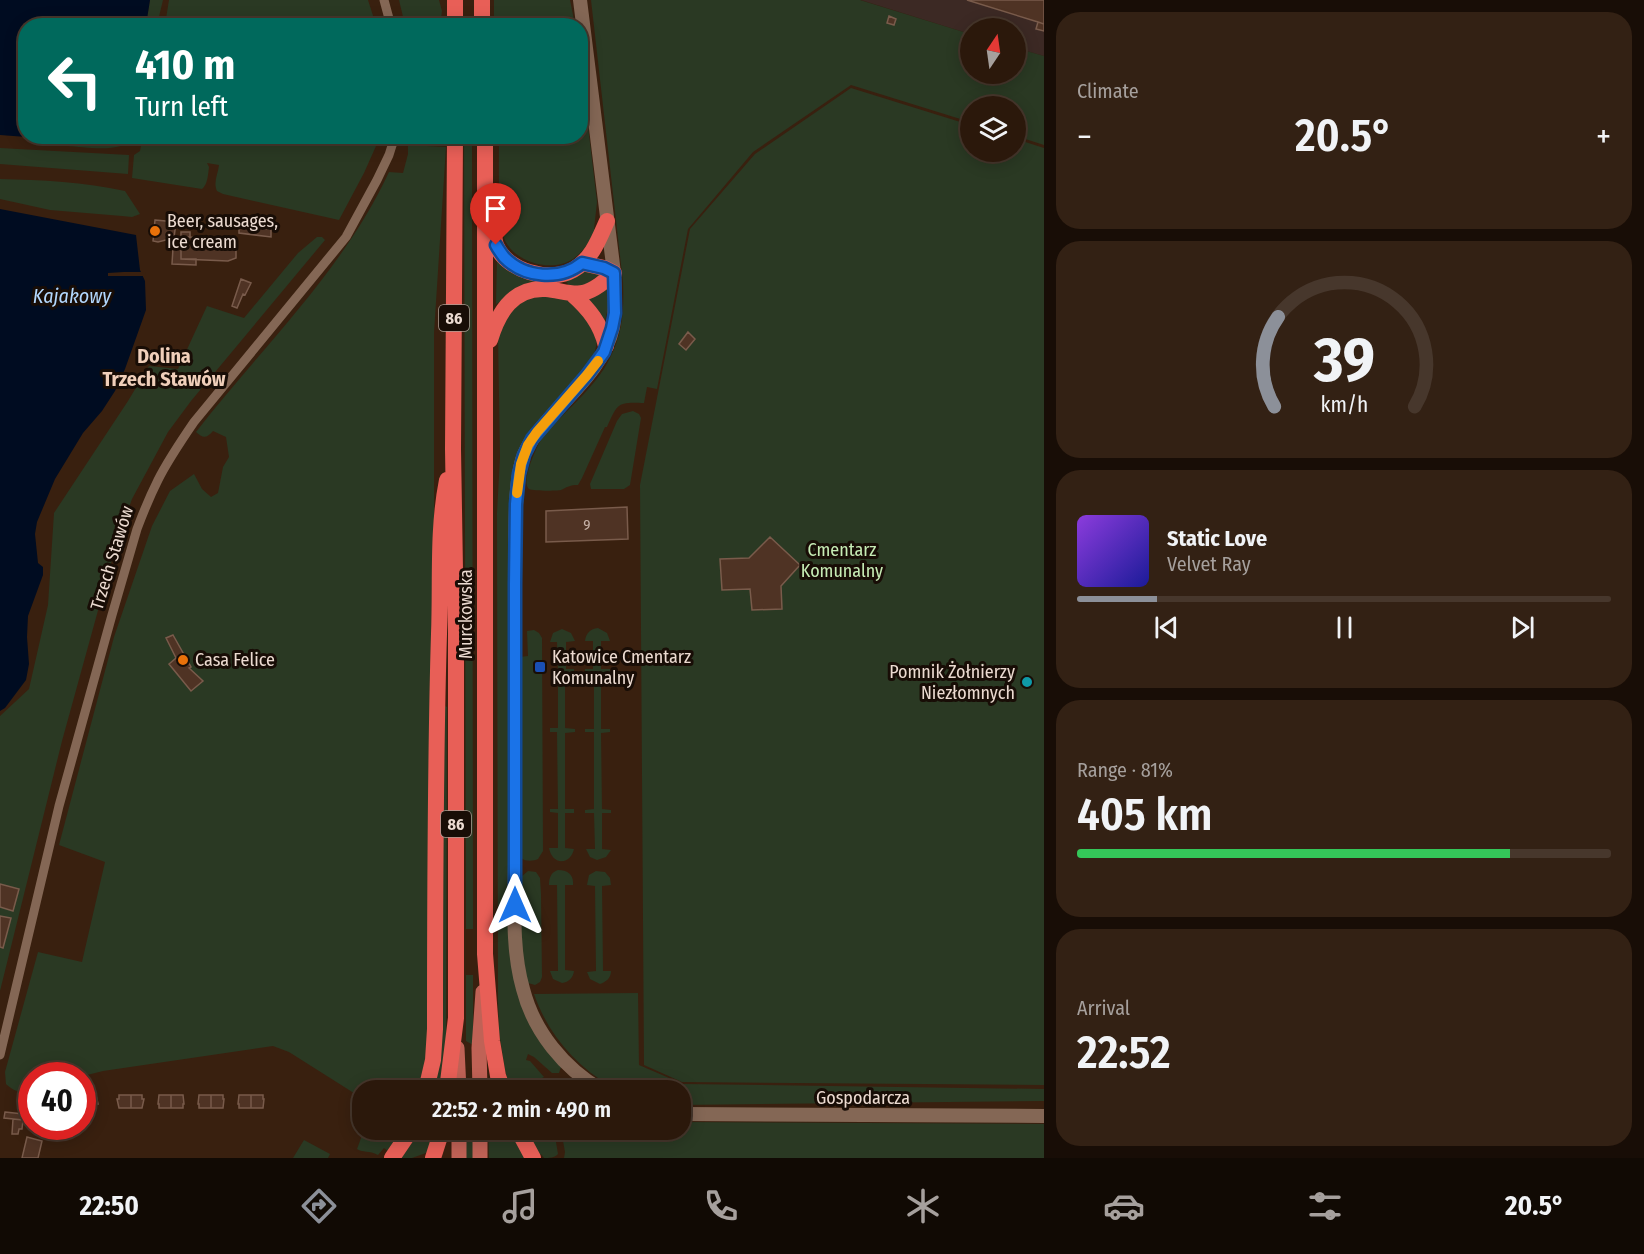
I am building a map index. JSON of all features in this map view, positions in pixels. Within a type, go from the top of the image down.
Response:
[{"type":"highway","points":[[455,0],[455,18]]},
{"type":"highway","points":[[482,0],[482,18]]},
{"type":"highway","name":"Murckowska","points":[[455,144],[453,449],[456,631],[456,1018]]},
{"type":"highway","name":"Murckowska","points":[[485,144],[485,954]]},
{"type":"highway","points":[[486,175],[496,245],[504,257],[523,269],[550,276],[574,269],[598,244],[607,221]]},
{"type":"highway","points":[[485,368],[494,328],[500,313],[509,302],[521,294],[534,290],[543,289],[572,294],[590,290],[603,283],[614,273],[582,263]]},
{"type":"highway","points":[[572,294],[591,313],[602,332],[606,346]]},
{"type":"highway","points":[[428,1080],[433,1060],[435,1029],[435,767],[442,505],[453,449]]},
{"type":"highway","points":[[485,954],[492,1041],[499,1080]]},
{"type":"highway","points":[[448,1080],[456,1018]]},
{"type":"highway","points":[[392,1158],[404,1140]]},
{"type":"highway","points":[[433,1158],[438,1140]]},
{"type":"highway","points":[[523,1140],[533,1158]]},
{"type":"main road","name":"Murckowska","points":[[480,1080],[479,1048],[485,954]]},
{"type":"main road","name":"Murckowska","points":[[456,1018],[459,1080]]},
{"type":"main road","points":[[459,1140],[459,1158]]},
{"type":"main road","points":[[480,1140],[480,1158]]},
{"type":"street","points":[[384,0],[389,18]]},
{"type":"street","points":[[580,0],[582,18]]},
{"type":"street","points":[[587,1080],[578,1074],[549,1043],[530,1011],[518,967],[515,905],[515,584],[517,493],[524,455],[537,432],[587,375],[606,346],[615,313],[614,273],[588,65]]},
{"type":"street","name":"Trzech Stawów","points":[[0,1055],[71,762],[137,529],[147,503],[175,449],[194,422],[346,237],[377,180],[392,144]]},
{"type":"street","name":"Gospodarcza","points":[[691,1114],[1044,1116]]},
{"type":"shaded area","points":[[861,0],[1044,0],[1044,56],[1026,51],[1026,18],[960,18],[960,31]]},
{"type":"green space","points":[[150,0],[163,0],[159,18],[147,18]]},
{"type":"green space","points":[[169,0],[368,0],[374,18],[166,18]]},
{"type":"green space","points":[[399,0],[439,0],[441,18],[403,18]]},
{"type":"green space","points":[[494,0],[570,0],[574,18],[494,18]]},
{"type":"green space","points":[[591,0],[860,0],[960,31],[960,84],[1026,84],[1026,51],[1044,56],[1044,145],[1026,139],[1026,96],[960,96],[960,119],[851,85],[753,152],[688,229],[657,389],[647,387],[644,403],[623,404],[616,409],[578,485],[561,490],[529,489],[527,479],[530,464],[542,438],[588,390],[604,369],[614,349],[622,321],[623,282]]},
{"type":"green space","name":"Cmentarz Komunalny","points":[[851,88],[960,122],[960,162],[1026,162],[1026,142],[1044,148],[1044,1085],[691,1082],[691,1080],[678,1080],[644,1065],[640,485],[690,229],[755,154]]},
{"type":"green space","points":[[588,126],[597,202],[594,229],[597,230],[583,250],[573,259],[564,263],[543,265],[522,258],[514,252],[503,235],[499,196],[499,144],[588,144]]},
{"type":"green space","points":[[67,144],[126,144],[113,148],[67,146]]},
{"type":"green space","points":[[141,144],[377,144],[339,220],[223,194],[216,188],[219,165],[207,163],[209,167],[207,179],[202,189],[132,178],[134,155],[140,151]]},
{"type":"green space","points":[[464,144],[472,144],[473,929],[466,929]]},
{"type":"green space","points":[[408,145],[446,147],[434,333],[434,596],[429,1017],[427,1052],[421,1080],[352,1080],[352,1092],[289,1052],[273,1046],[96,1073],[96,1062],[18,1062],[18,1091],[15,1090],[6,1084],[5,1072],[38,952],[82,962],[105,862],[59,845],[114,637],[152,526],[170,491],[194,474],[202,489],[211,497],[218,493],[223,467],[229,457],[226,437],[213,431],[205,437],[196,432],[325,275],[349,242],[389,172],[403,173]]},
{"type":"green space","points":[[0,148],[129,155],[128,174],[0,164]]},
{"type":"green space","points":[[0,179],[63,182],[125,191],[140,214],[132,217],[50,210],[0,199]]},
{"type":"green space","points":[[317,237],[325,240],[191,401],[168,432],[132,499],[118,538],[62,741],[0,991],[0,716],[29,689],[48,605],[54,513],[149,366],[178,369],[207,306],[244,318],[298,253]]},
{"type":"green space","points":[[497,258],[538,281],[496,304]]},
{"type":"green space","points":[[584,270],[602,273],[584,286],[569,286],[566,281]]},
{"type":"green space","points":[[608,286],[608,307],[605,321],[584,299]]},
{"type":"green space","points":[[534,295],[566,299],[590,320],[597,342],[594,355],[589,363],[528,434],[517,455],[511,953],[561,1067],[559,1073],[552,1073],[528,1054],[526,1060],[530,1061],[544,1077],[540,1080],[508,1080],[499,1032],[497,513],[500,457],[498,335],[513,308]]},
{"type":"green space","points":[[633,411],[641,418],[630,485],[624,489],[591,489],[590,484],[617,421],[622,414]]},
{"type":"green space","points":[[598,628],[607,633],[610,641],[601,641],[601,669],[610,669],[610,672],[601,673],[601,729],[610,729],[610,732],[601,733],[602,809],[611,810],[611,813],[602,813],[602,849],[611,850],[606,857],[597,860],[590,857],[586,849],[595,849],[594,813],[585,813],[585,810],[594,809],[594,732],[585,732],[585,729],[594,729],[594,673],[585,672],[585,669],[593,669],[593,641],[585,641],[589,632]]},
{"type":"green space","points":[[562,629],[571,633],[575,641],[566,642],[566,669],[574,669],[574,672],[565,672],[565,728],[575,729],[575,732],[565,733],[565,809],[574,809],[574,813],[565,813],[565,848],[574,849],[572,855],[565,861],[554,858],[549,848],[558,848],[558,813],[550,812],[550,809],[558,809],[557,732],[550,732],[550,728],[558,728],[558,673],[551,672],[551,669],[558,669],[557,642],[550,642],[553,633]]},
{"type":"green space","points":[[534,630],[542,638],[543,851],[538,859],[530,861],[521,858],[520,657],[528,656],[527,631]]},
{"type":"green space","points":[[445,706],[447,707],[446,1058],[445,1080],[434,1080]]},
{"type":"green space","points":[[558,870],[570,874],[573,881],[573,885],[565,885],[565,970],[574,971],[573,976],[567,982],[562,983],[553,979],[550,971],[558,971],[557,885],[549,885],[549,880]]},
{"type":"green space","points":[[528,871],[536,872],[540,878],[541,894],[542,977],[535,985],[526,980],[520,931],[521,877]]},
{"type":"green space","points":[[596,871],[605,872],[610,878],[611,885],[602,886],[603,971],[611,971],[611,973],[608,979],[600,984],[590,979],[587,972],[596,971],[595,886],[587,885],[589,875]]},
{"type":"green space","points":[[466,975],[473,975],[473,1045],[466,1041]]},
{"type":"green space","points":[[638,993],[639,1065],[674,1080],[601,1080],[585,1068],[564,1047],[547,1022],[534,994]]},
{"type":"green space","points":[[691,1084],[1044,1089],[1044,1101],[691,1105]]},
{"type":"green space","points":[[691,1122],[1044,1124],[1044,1158],[564,1158],[563,1140],[691,1140]]},
{"type":"green space","points":[[304,1140],[330,1154],[328,1158],[293,1158]]},
{"type":"green space","points":[[360,1140],[395,1140],[388,1151],[384,1148],[378,1155],[357,1149]]},
{"type":"green space","points":[[413,1140],[432,1140],[426,1153],[412,1158],[401,1158]]},
{"type":"green space","points":[[466,1140],[474,1140],[474,1158],[466,1158]]},
{"type":"green space","points":[[488,1140],[516,1140],[525,1158],[489,1158]]},
{"type":"green space","points":[[531,1140],[556,1140],[558,1154],[548,1158],[539,1155]]},
{"type":"water","points":[[0,0],[150,0],[147,18],[18,18],[18,136],[0,135]]},
{"type":"water","name":"Kajakowy","points":[[0,209],[136,235],[140,270],[145,281],[146,310],[115,391],[83,433],[55,479],[37,522],[35,534],[38,563],[43,567],[43,575],[28,616],[29,664],[26,680],[5,708],[0,711]]},
{"type":"pier","points":[[145,272],[146,276],[108,276],[108,273]]},
{"type":"building","points":[[967,0],[1044,0],[1044,24]]},
{"type":"building","points":[[889,16],[896,19],[894,25],[887,23]]},
{"type":"building","points":[[1038,22],[1044,24],[1044,31],[1036,29]]},
{"type":"building","points":[[155,220],[176,222],[174,238],[153,241]]},
{"type":"building","points":[[239,226],[271,229],[271,237],[239,233]]},
{"type":"building","points":[[181,232],[190,232],[190,237],[181,237]]},
{"type":"building","points":[[181,237],[236,238],[236,258],[228,261],[181,259]]},
{"type":"building","points":[[173,248],[181,248],[181,259],[196,259],[196,265],[172,264]]},
{"type":"building","points":[[241,279],[251,283],[237,308],[232,306]]},
{"type":"building","points":[[688,332],[695,339],[686,350],[679,344]]},
{"type":"building","points":[[627,507],[628,539],[546,542],[546,511]]},
{"type":"building","points":[[770,537],[800,565],[781,586],[782,609],[752,610],[750,589],[722,590],[720,559],[749,558]]},
{"type":"building","points":[[173,635],[191,667],[189,668],[203,681],[191,691],[169,664],[176,658],[166,638]]},
{"type":"building","points":[[0,884],[19,889],[13,911],[0,907]]},
{"type":"building","points":[[0,916],[11,918],[3,948],[0,947]]},
{"type":"building","points":[[119,1095],[131,1095],[131,1108],[119,1108],[117,1099]]},
{"type":"building","points":[[131,1095],[142,1095],[144,1099],[142,1108],[131,1108]]},
{"type":"building","points":[[159,1095],[171,1095],[171,1108],[159,1108]]},
{"type":"building","points":[[171,1095],[183,1095],[183,1108],[171,1108]]},
{"type":"building","points":[[199,1095],[211,1095],[211,1108],[199,1108]]},
{"type":"building","points":[[211,1095],[223,1095],[223,1108],[211,1108]]},
{"type":"building","points":[[239,1095],[251,1095],[251,1108],[239,1108]]},
{"type":"building","points":[[251,1095],[263,1095],[263,1108],[251,1108]]},
{"type":"building","points":[[5,1112],[18,1113],[18,1119],[4,1118]]},
{"type":"building","points":[[13,1119],[18,1120],[18,1134],[12,1134]]},
{"type":"building","points":[[26,1140],[42,1141],[38,1158],[22,1158]]},
{"type":"slow traffic","points":[[517,493],[521,464],[528,445],[598,361]]},
{"type":"place","name":"Beer, sausages, ice cream","points":[[155,231]]},
{"type":"place","name":"Casa Felice","points":[[183,660]]},
{"type":"place","name":"Katowice Cmentarz Komunalny","points":[[540,667]]},
{"type":"place","name":"Pomnik Żołnierzy Niezłomnych","points":[[1027,682]]},
{"type":"district","name":"Dolina Trzech Stawów","points":[[164,368]]},
{"type":"route","points":[[496,245],[512,264],[537,274],[550,276],[563,274],[582,263],[604,268],[614,273],[615,297],[612,328],[604,352],[532,439],[524,455],[519,474],[516,504],[515,584],[515,905]]}]
